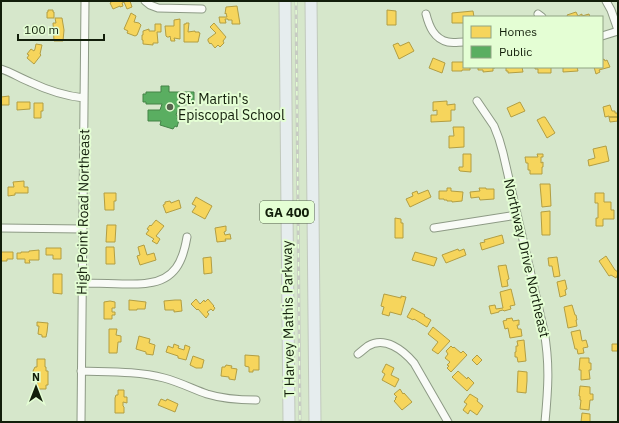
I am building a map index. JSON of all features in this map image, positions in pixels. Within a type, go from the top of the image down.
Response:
[{"type":"highway","name":"T Harvey Mathis Parkway","points":[[285,1],[289,422]]},
{"type":"highway","name":"T Harvey Mathis Parkway","points":[[311,1],[315,422]]},
{"type":"street","name":"High Point Road Northeast","points":[[80,422],[86,1]]},
{"type":"street","points":[[146,1],[150,5],[158,8],[202,9]]},
{"type":"street","points":[[603,36],[618,31],[608,2]]},
{"type":"street","points":[[426,14],[429,26],[433,33],[440,39],[448,42],[463,42]]},
{"type":"street","points":[[1,69],[51,92],[84,98]]},
{"type":"street","name":"Northway Drive Northeast","points":[[477,101],[494,126],[499,139],[547,345],[549,374],[546,422]]},
{"type":"street","points":[[434,228],[517,215]]},
{"type":"street","points":[[1,228],[83,229]]},
{"type":"street","points":[[82,283],[148,283],[162,280],[173,272],[179,265],[185,251],[187,237]]},
{"type":"street","points":[[358,354],[369,345],[381,342],[399,348],[408,355],[414,363],[448,422]]},
{"type":"street","points":[[81,371],[132,372],[154,375],[227,399],[256,400]]},
{"type":"building: Homes","points":[[110,1],[130,1],[132,7],[127,9],[124,2],[122,3],[123,6],[113,9]]},
{"type":"building: Homes","points":[[237,6],[240,24],[232,24],[232,20],[228,19],[225,19],[226,23],[220,23],[219,17],[227,17],[226,13],[225,14],[226,7]]},
{"type":"building: Homes","points":[[48,10],[53,10],[54,18],[47,18]]},
{"type":"building: Homes","points":[[387,10],[396,11],[396,25],[387,25]]},
{"type":"building: Homes","points":[[473,11],[474,16],[463,16],[463,23],[452,23],[452,13]]},
{"type":"building: Homes","points":[[576,12],[578,16],[568,16]]},
{"type":"building: Homes","points":[[131,13],[136,16],[134,22],[141,25],[137,35],[135,36],[127,33],[128,31],[124,29]]},
{"type":"building: Homes","points":[[55,18],[62,18],[64,30],[63,41],[54,41],[53,23],[56,23]]},
{"type":"building: Homes","points":[[180,19],[180,39],[174,38],[175,41],[171,41],[170,36],[166,36],[165,26],[174,26],[174,20]]},
{"type":"building: Homes","points":[[189,23],[188,32],[195,31],[200,33],[198,42],[184,42],[184,24]]},
{"type":"building: Homes","points":[[214,23],[226,37],[223,41],[224,43],[220,47],[218,45],[215,48],[208,41],[208,39],[216,33],[210,27]]},
{"type":"building: Homes","points":[[155,24],[161,24],[161,32],[157,32],[158,43],[153,43],[153,45],[143,44],[143,31],[149,29],[149,31],[155,31]]},
{"type":"building: Homes","points":[[409,42],[414,51],[399,59],[393,45],[398,43],[400,46]]},
{"type":"building: Homes","points":[[36,44],[42,45],[41,55],[34,64],[27,58],[29,55],[27,54],[31,49],[34,51]]},
{"type":"building: Homes","points":[[433,58],[445,63],[442,73],[429,68]]},
{"type":"building: Homes","points":[[603,60],[605,61],[607,60],[610,67],[599,70],[600,72],[596,74],[594,68],[603,68]]},
{"type":"building: Homes","points":[[452,62],[463,62],[463,68],[470,68],[470,70],[452,71]]},
{"type":"building: Homes","points":[[478,68],[493,68],[493,71],[483,72],[483,70],[478,70]]},
{"type":"building: Homes","points":[[506,68],[522,68],[523,72],[508,73],[508,71],[506,71]]},
{"type":"building: Homes","points":[[551,68],[551,73],[538,73],[538,69],[535,69]]},
{"type":"building: Homes","points":[[563,68],[577,68],[578,71],[563,72]]},
{"type":"building: Homes","points":[[9,96],[9,105],[1,105],[1,97]]},
{"type":"building: Homes","points":[[447,101],[447,105],[455,104],[455,110],[451,110],[451,121],[431,122],[431,115],[437,115],[437,110],[433,111],[433,102]]},
{"type":"building: Homes","points":[[17,102],[30,102],[30,109],[17,110]]},
{"type":"building: Homes","points":[[520,102],[525,111],[511,117],[507,108]]},
{"type":"building: Homes","points":[[34,103],[43,103],[41,118],[34,118]]},
{"type":"building: Homes","points":[[610,105],[612,111],[617,113],[618,117],[605,117],[603,107]]},
{"type":"building: Homes","points":[[545,117],[555,133],[547,138],[537,120]]},
{"type":"building: Homes","points":[[609,117],[618,117],[618,121],[610,122]]},
{"type":"building: Homes","points":[[453,127],[464,127],[464,147],[449,148],[449,136],[454,136]]},
{"type":"building: Homes","points":[[606,146],[609,161],[589,166],[588,160],[595,158],[593,149]]},
{"type":"building: Homes","points":[[463,154],[471,154],[471,172],[459,170],[459,167],[463,167]]},
{"type":"building: Homes","points":[[537,154],[543,154],[543,157],[541,157],[541,163],[543,162],[542,174],[530,174],[525,157],[538,157]]},
{"type":"building: Homes","points":[[24,181],[24,187],[28,187],[28,193],[15,193],[15,195],[8,196],[8,187],[14,187],[13,182]]},
{"type":"building: Homes","points":[[540,184],[550,184],[551,206],[542,207]]},
{"type":"building: Homes","points":[[447,188],[451,188],[451,191],[463,192],[462,201],[452,202],[439,199],[439,191],[447,191]]},
{"type":"building: Homes","points":[[479,188],[494,189],[494,199],[480,200],[479,197],[471,198],[470,192],[480,191]]},
{"type":"building: Homes","points":[[428,190],[431,197],[410,207],[406,199],[413,196],[412,193],[417,191],[418,194]]},
{"type":"building: Homes","points":[[104,193],[116,193],[114,210],[105,210]]},
{"type":"building: Homes","points":[[595,193],[604,193],[604,202],[611,202],[611,210],[614,210],[614,219],[603,219],[603,226],[596,226],[596,218],[598,218],[598,203],[595,203]]},
{"type":"building: Homes","points":[[196,197],[212,206],[205,219],[192,212],[196,206],[192,204]]},
{"type":"building: Homes","points":[[179,200],[181,208],[166,213],[163,205],[165,202],[170,201],[171,203]]},
{"type":"building: Homes","points":[[550,211],[550,235],[542,235],[541,212]]},
{"type":"building: Homes","points":[[395,218],[401,219],[401,223],[403,223],[403,238],[395,238]]},
{"type":"building: Homes","points":[[156,220],[164,226],[156,236],[160,239],[157,244],[152,241],[154,239],[146,234],[149,230],[147,229]]},
{"type":"building: Homes","points":[[107,225],[116,225],[115,242],[106,242]]},
{"type":"building: Homes","points":[[226,226],[226,231],[224,232],[225,235],[230,234],[231,239],[225,239],[226,241],[217,242],[215,228]]},
{"type":"building: Homes","points":[[502,235],[504,243],[482,250],[480,243],[485,242],[484,240]]},
{"type":"building: Homes","points":[[144,245],[147,255],[154,253],[156,260],[140,265],[137,256],[140,255],[138,247]]},
{"type":"building: Homes","points":[[106,247],[114,247],[115,264],[106,264]]},
{"type":"building: Homes","points":[[46,248],[61,248],[61,259],[53,259],[53,255],[46,255]]},
{"type":"building: Homes","points":[[458,249],[459,251],[464,249],[466,255],[446,263],[442,255]]},
{"type":"building: Homes","points":[[39,250],[39,260],[29,260],[30,263],[25,263],[25,259],[17,259],[17,253]]},
{"type":"building: Homes","points":[[1,252],[13,252],[13,259],[1,261]]},
{"type":"building: Homes","points":[[415,252],[437,258],[434,266],[412,260]]},
{"type":"building: Homes","points":[[606,256],[618,272],[616,278],[611,275],[609,276],[599,261]]},
{"type":"building: Homes","points":[[211,257],[212,273],[204,274],[203,258]]},
{"type":"building: Homes","points":[[557,257],[560,276],[554,277],[552,266],[549,266],[548,258]]},
{"type":"building: Homes","points":[[506,265],[509,279],[507,280],[508,286],[502,287],[498,266]]},
{"type":"building: Homes","points":[[53,274],[62,274],[62,294],[53,293]]},
{"type":"building: Homes","points":[[565,280],[567,289],[565,290],[566,295],[560,297],[557,282]]},
{"type":"building: Homes","points":[[511,289],[515,305],[510,306],[511,309],[491,314],[489,306],[495,305],[496,309],[503,308],[500,292]]},
{"type":"building: Homes","points":[[384,294],[401,298],[401,296],[406,297],[401,315],[390,312],[389,316],[382,314],[384,307],[381,306]]},
{"type":"building: Homes","points":[[196,299],[200,304],[204,300],[205,302],[208,299],[214,306],[215,308],[213,311],[211,309],[207,312],[209,314],[206,318],[191,304]]},
{"type":"building: Homes","points":[[129,300],[146,302],[145,309],[129,310]]},
{"type":"building: Homes","points":[[181,300],[182,311],[174,312],[174,310],[165,310],[164,301]]},
{"type":"building: Homes","points":[[104,302],[115,302],[115,308],[112,308],[112,312],[115,312],[115,315],[112,315],[112,319],[104,319]]},
{"type":"building: Homes","points":[[572,305],[576,315],[577,326],[568,328],[564,307]]},
{"type":"building: Homes","points":[[412,308],[431,320],[427,327],[414,319],[413,320],[407,317]]},
{"type":"building: Homes","points":[[512,318],[513,321],[519,320],[519,325],[517,325],[518,329],[521,329],[522,336],[510,338],[508,328],[505,329],[503,321]]},
{"type":"building: Homes","points":[[37,322],[48,323],[46,337],[42,337],[42,335],[38,334],[39,326],[37,326]]},
{"type":"building: Homes","points":[[433,327],[450,341],[438,354],[432,350],[438,342],[428,334]]},
{"type":"building: Homes","points":[[109,329],[117,329],[116,335],[121,336],[121,342],[118,342],[117,353],[109,353]]},
{"type":"building: Homes","points":[[580,330],[582,341],[586,340],[588,347],[583,348],[584,353],[578,354],[577,349],[575,349],[571,332]]},
{"type":"building: Homes","points":[[139,336],[150,339],[149,343],[155,345],[153,355],[146,354],[146,352],[136,349]]},
{"type":"building: Homes","points":[[524,340],[526,361],[518,362],[517,357],[515,357],[516,346],[518,346],[517,341]]},
{"type":"building: Homes","points":[[174,344],[179,346],[178,348],[184,350],[185,345],[190,347],[186,360],[166,352],[168,346],[173,348]]},
{"type":"building: Homes","points":[[612,344],[618,344],[618,351],[612,351]]},
{"type":"building: Homes","points":[[451,346],[461,353],[463,351],[467,355],[451,372],[447,368],[449,366],[447,365],[450,362],[445,358],[448,354],[446,351]]},
{"type":"building: Homes","points":[[245,355],[259,356],[259,370],[249,372],[249,367],[245,366]]},
{"type":"building: Homes","points":[[477,355],[482,360],[477,365],[472,360]]},
{"type":"building: Homes","points":[[193,356],[204,360],[202,368],[196,368],[190,365]]},
{"type":"building: Homes","points":[[580,358],[589,358],[589,363],[591,363],[591,370],[589,370],[590,379],[581,380],[581,370],[579,370]]},
{"type":"building: Homes","points":[[37,359],[45,359],[46,371],[48,371],[48,385],[46,385],[46,389],[35,389],[35,385],[37,385],[37,377],[33,377],[33,371],[35,367],[37,367]]},
{"type":"building: Homes","points":[[386,364],[394,368],[391,375],[399,379],[395,387],[382,380],[385,374],[382,372]]},
{"type":"building: Homes","points":[[226,365],[237,369],[235,380],[229,379],[229,377],[221,376],[222,367],[225,367]]},
{"type":"building: Homes","points":[[458,371],[474,383],[467,391],[452,377]]},
{"type":"building: Homes","points":[[518,371],[527,372],[526,393],[517,392]]},
{"type":"building: Homes","points":[[580,386],[590,387],[590,394],[593,394],[593,400],[590,400],[589,410],[580,409]]},
{"type":"building: Homes","points":[[400,389],[412,402],[402,410],[394,401],[397,397],[394,394]]},
{"type":"building: Homes","points":[[118,390],[124,390],[124,397],[127,397],[127,403],[123,402],[124,413],[115,413],[115,398],[116,395],[118,395]]},
{"type":"building: Homes","points":[[470,394],[478,399],[477,401],[483,406],[477,415],[470,410],[468,414],[463,410],[467,404],[464,402]]},
{"type":"building: Homes","points":[[161,399],[166,401],[167,399],[178,404],[175,412],[158,405]]},
{"type":"building: Homes","points":[[582,413],[590,414],[590,422],[581,422]]},
{"type":"building: Public","name":"St. Martin's Episcopal School","points":[[161,86],[169,86],[169,92],[180,92],[180,97],[182,97],[182,92],[194,92],[194,104],[180,104],[176,115],[178,116],[177,119],[179,120],[177,127],[175,126],[173,129],[160,125],[161,121],[148,121],[148,110],[160,110],[162,104],[146,104],[146,102],[143,102],[143,94],[146,94],[146,92],[161,92]]},
{"type":"railway","points":[[296,1],[300,422]]},
{"type":"place","name":"St. Martin's Episcopal School","points":[[170,107]]}]
